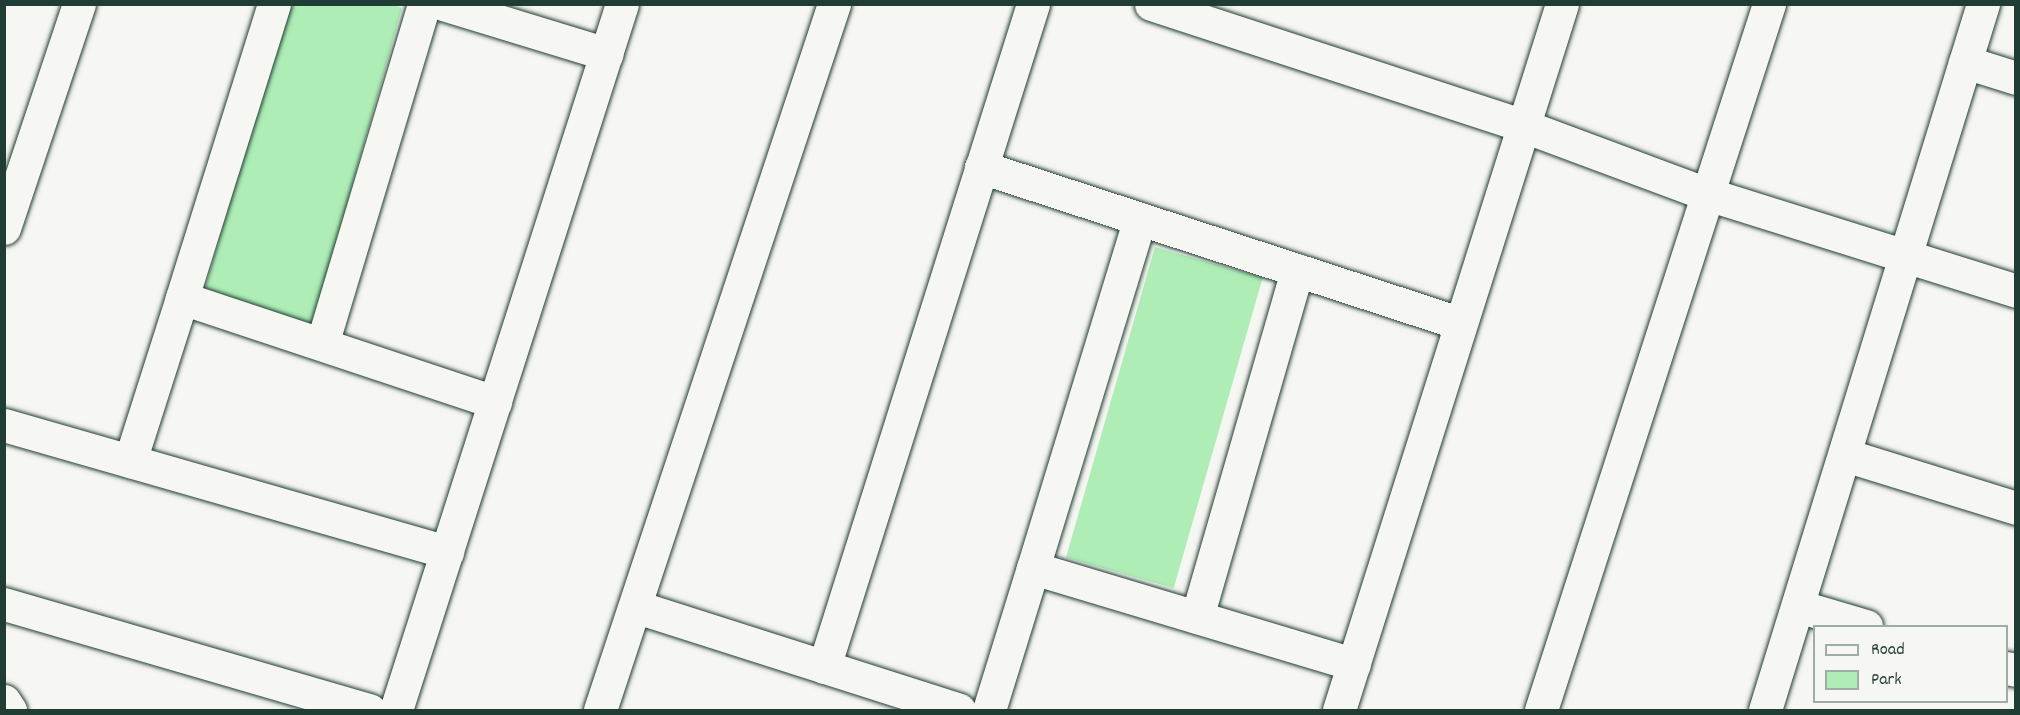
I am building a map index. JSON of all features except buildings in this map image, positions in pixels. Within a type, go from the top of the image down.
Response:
[{"type":"street","points":[[4,228],[79,4]]},
{"type":"street","points":[[130,461],[274,4]]},
{"type":"street","points":[[323,341],[424,4]]},
{"type":"street","points":[[443,4],[607,54]]},
{"type":"street","points":[[396,711],[622,4]]},
{"type":"street","points":[[600,711],[637,607],[834,4]]},
{"type":"street","points":[[824,667],[1033,4]]},
{"type":"street","points":[[1151,4],[1524,126],[1704,193],[2016,291]]},
{"type":"street","points":[[1339,711],[1459,323],[1563,4]]},
{"type":"street","points":[[1541,711],[1704,193],[1769,4]]},
{"type":"street","points":[[1765,711],[1983,4]]},
{"type":"street","points":[[1965,62],[2016,78]]},
{"type":"street","points":[[981,167],[1459,323]]},
{"type":"street","points":[[989,711],[1140,219]]},
{"type":"street","points":[[1197,617],[1297,270]]},
{"type":"street","points":[[182,298],[323,341],[495,402]]},
{"type":"street","points":[[4,425],[447,552]]},
{"type":"street","points":[[1845,455],[2016,508]]},
{"type":"street","points":[[1033,568],[1354,664]]},
{"type":"street","points":[[4,604],[370,711]]},
{"type":"street","points":[[1798,606],[1860,625]]},
{"type":"street","points":[[637,607],[959,711]]},
{"type":"street","points":[[4,701],[10,711]]},
{"type":"green space","points":[[391,4],[402,8],[313,325],[204,293],[285,5]]},
{"type":"green space","points":[[1155,247],[1263,278],[1174,588],[1066,557]]}]
